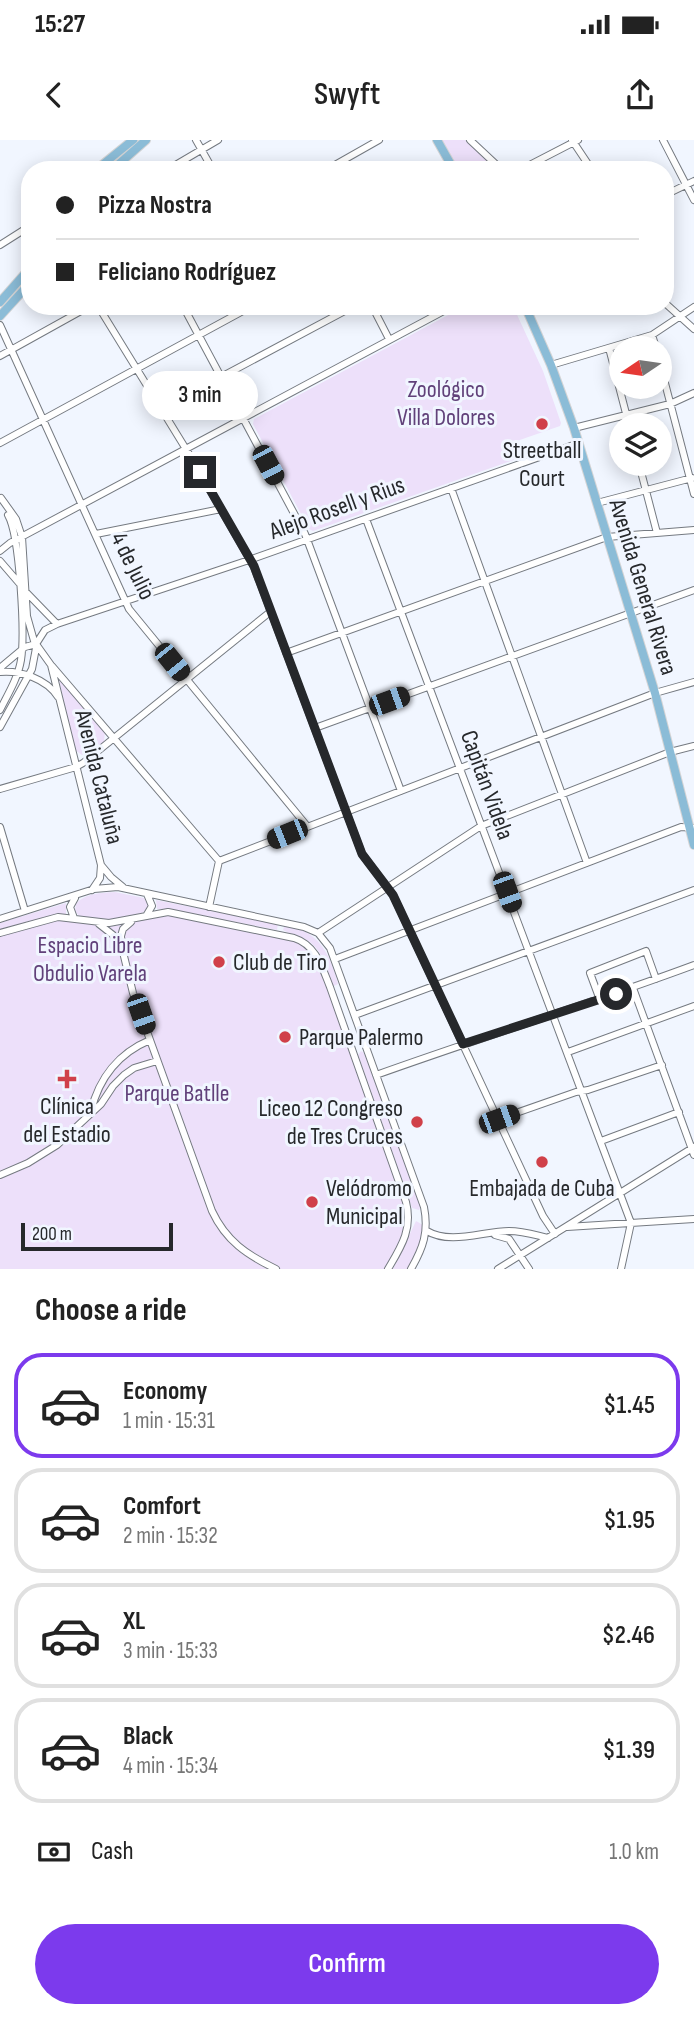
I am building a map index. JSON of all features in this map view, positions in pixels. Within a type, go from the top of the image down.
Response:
[{"type":"main road","points":[[107,161],[133,140]]},
{"type":"main road","points":[[122,161],[146,140]]},
{"type":"main road","points":[[437,140],[449,161]]},
{"type":"main road","points":[[0,302],[21,278]]},
{"type":"main road","points":[[0,317],[21,293]]},
{"type":"main road","name":"Avenida General Rivera","points":[[529,315],[551,365],[579,443],[655,693],[692,828],[694,845]]},
{"type":"street","points":[[195,140],[208,161]]},
{"type":"street","points":[[182,161],[218,140]]},
{"type":"street","points":[[342,161],[379,140]]},
{"type":"street","points":[[470,140],[492,161]]},
{"type":"street","points":[[663,140],[674,161]]},
{"type":"street","points":[[537,161],[574,141],[586,161]]},
{"type":"street","points":[[674,162],[694,200]]},
{"type":"street","points":[[674,191],[694,181]]},
{"type":"street","points":[[0,245],[21,232]]},
{"type":"street","points":[[649,336],[694,307]]},
{"type":"street","points":[[674,311],[694,329]]},
{"type":"street","points":[[0,356],[73,315]]},
{"type":"street","points":[[103,315],[186,449],[248,561],[254,566],[366,862],[387,886],[409,930],[551,1236]]},
{"type":"street","points":[[188,315],[306,540],[401,791]]},
{"type":"street","points":[[0,443],[236,315]]},
{"type":"street","points":[[221,377],[337,315]]},
{"type":"street","points":[[376,315],[389,340]]},
{"type":"street","points":[[0,551],[19,538],[435,315]]},
{"type":"street","name":"4 de Julio","points":[[0,325],[126,602],[306,826]]},
{"type":"street","points":[[551,365],[609,348]]},
{"type":"street","points":[[634,413],[670,404],[694,393]]},
{"type":"street","points":[[669,399],[692,478],[694,494]]},
{"type":"street","points":[[574,428],[609,419]]},
{"type":"street","name":"Alejo Rosell y Rius","points":[[36,644],[45,629],[57,624],[248,561],[579,443]]},
{"type":"street","points":[[642,476],[657,533]]},
{"type":"street","points":[[597,503],[692,478]]},
{"type":"street","points":[[451,488],[587,863]]},
{"type":"street","points":[[0,497],[19,538],[22,649],[18,673],[0,710]]},
{"type":"street","points":[[0,497],[16,519],[27,616],[36,644],[34,663],[0,727]]},
{"type":"street","points":[[96,534],[221,509]]},
{"type":"street","points":[[0,517],[9,515]]},
{"type":"street","name":"Capitán Videla","points":[[366,519],[631,1223]]},
{"type":"street","points":[[286,653],[607,537],[694,530]]},
{"type":"street","points":[[0,561],[19,584]]},
{"type":"street","points":[[315,728],[694,590]]},
{"type":"street","points":[[25,591],[57,624]]},
{"type":"street","points":[[0,789],[76,767],[270,612]]},
{"type":"street","points":[[0,670],[22,649],[36,644]]},
{"type":"street","name":"Avenida Cataluña","points":[[36,644],[51,665],[101,866],[100,878],[92,890]]},
{"type":"street","points":[[51,665],[219,861]]},
{"type":"street","name":"Avenida Cataluña","points":[[0,670],[27,676],[49,687],[59,699]]},
{"type":"street","points":[[219,861],[655,693],[694,682]]},
{"type":"street","points":[[318,933],[481,826],[670,752],[694,746]]},
{"type":"street","points":[[0,827],[25,911]]},
{"type":"street","points":[[335,959],[681,827],[692,828]]},
{"type":"street","points":[[209,906],[219,861]]},
{"type":"street","name":"Avenida Cataluña","points":[[101,866],[125,888]]},
{"type":"street","points":[[0,919],[92,890],[125,888],[312,929],[318,933],[325,939],[335,959],[426,1216],[427,1231],[411,1269]]},
{"type":"street","points":[[355,1015],[694,890]]},
{"type":"street","points":[[146,916],[152,906],[148,894]]},
{"type":"street","points":[[74,918],[70,907],[76,896]]},
{"type":"street","points":[[0,933],[51,918],[74,918],[98,923],[133,920],[168,912],[302,940],[312,950],[330,987],[409,1214],[404,1241],[388,1269]]},
{"type":"street","points":[[133,920],[123,930],[122,947],[133,993],[217,1221],[237,1247],[276,1269]]},
{"type":"street","points":[[98,923],[113,935],[122,947]]},
{"type":"street","points":[[281,935],[280,928],[284,923]]},
{"type":"street","points":[[600,1000],[590,973],[646,951],[656,979]]},
{"type":"street","points":[[376,1074],[600,1000],[694,965]]},
{"type":"street","points":[[330,987],[338,987],[343,982]]},
{"type":"street","points":[[498,1269],[620,1192],[693,1150],[633,988]]},
{"type":"street","points":[[568,1052],[694,1006]]},
{"type":"street","points":[[90,1112],[94,1097],[117,1060],[131,1049],[150,1040]]},
{"type":"street","points":[[353,1054],[361,1048],[367,1050]]},
{"type":"street","points":[[0,1175],[50,1150],[101,1104],[124,1075],[134,1068],[157,1060]]},
{"type":"street","points":[[499,1119],[662,1065]]},
{"type":"street","points":[[601,1141],[679,1112]]},
{"type":"street","points":[[409,1214],[426,1216]]},
{"type":"street","points":[[565,1227],[694,1219]]},
{"type":"street","points":[[621,1269],[631,1223]]},
{"type":"street","points":[[427,1231],[440,1237],[490,1235],[513,1231],[551,1236]]},
{"type":"street","points":[[490,1235],[509,1239],[529,1269]]},
{"type":"street","points":[[258,1261],[264,1269]]},
{"type":"green space","points":[[442,140],[465,140],[488,161],[454,161]]},
{"type":"green space","name":"Zoológico Villa Dolores","points":[[448,315],[517,315],[543,371],[561,423],[560,426],[514,442],[519,458],[313,531],[309,529],[253,424],[254,419]]},
{"type":"green space","points":[[58,676],[105,731],[104,742],[90,754],[82,755],[75,750]]},
{"type":"green space","points":[[115,892],[144,898],[148,904],[147,909],[141,914],[124,919],[79,916],[75,911],[76,904],[84,898]]},
{"type":"green space","points":[[156,900],[278,924],[277,930],[170,909],[157,909]]},
{"type":"green space","points":[[66,903],[66,914],[52,915],[0,930],[0,923]]},
{"type":"green space","name":"Parque Batlle","points":[[157,913],[294,938],[318,958],[386,1147],[409,1221],[388,1269],[0,1269],[0,933],[58,917],[98,923]]},
{"type":"green space","points":[[284,927],[296,928],[314,937],[327,953],[338,984],[332,984],[316,947],[283,930]]},
{"type":"green space","points":[[361,1051],[421,1206],[419,1210],[412,1208],[358,1055]]},
{"type":"green space","points":[[416,1221],[423,1225],[419,1247],[407,1269],[393,1269]]},
{"type":"place","name":"Streetball Court","points":[[542,424]]},
{"type":"place","name":"Club de Tiro","points":[[219,962]]},
{"type":"place","name":"Parque Palermo","points":[[285,1037]]},
{"type":"place","name":"Clínica del Estadio","points":[[67,1079]]},
{"type":"place","name":"Liceo 12 Congreso de Tres Cruces","points":[[417,1122]]},
{"type":"place","name":"Embajada de Cuba","points":[[542,1162]]},
{"type":"place","name":"Velódromo Municipal","points":[[312,1202]]},
{"type":"route","points":[[200,472],[248,561],[254,566],[362,854],[393,895],[463,1044],[616,994]]},
{"type":"park label","name":"Espacio Libre Obdulio Varela","points":[[90,959]]}]
